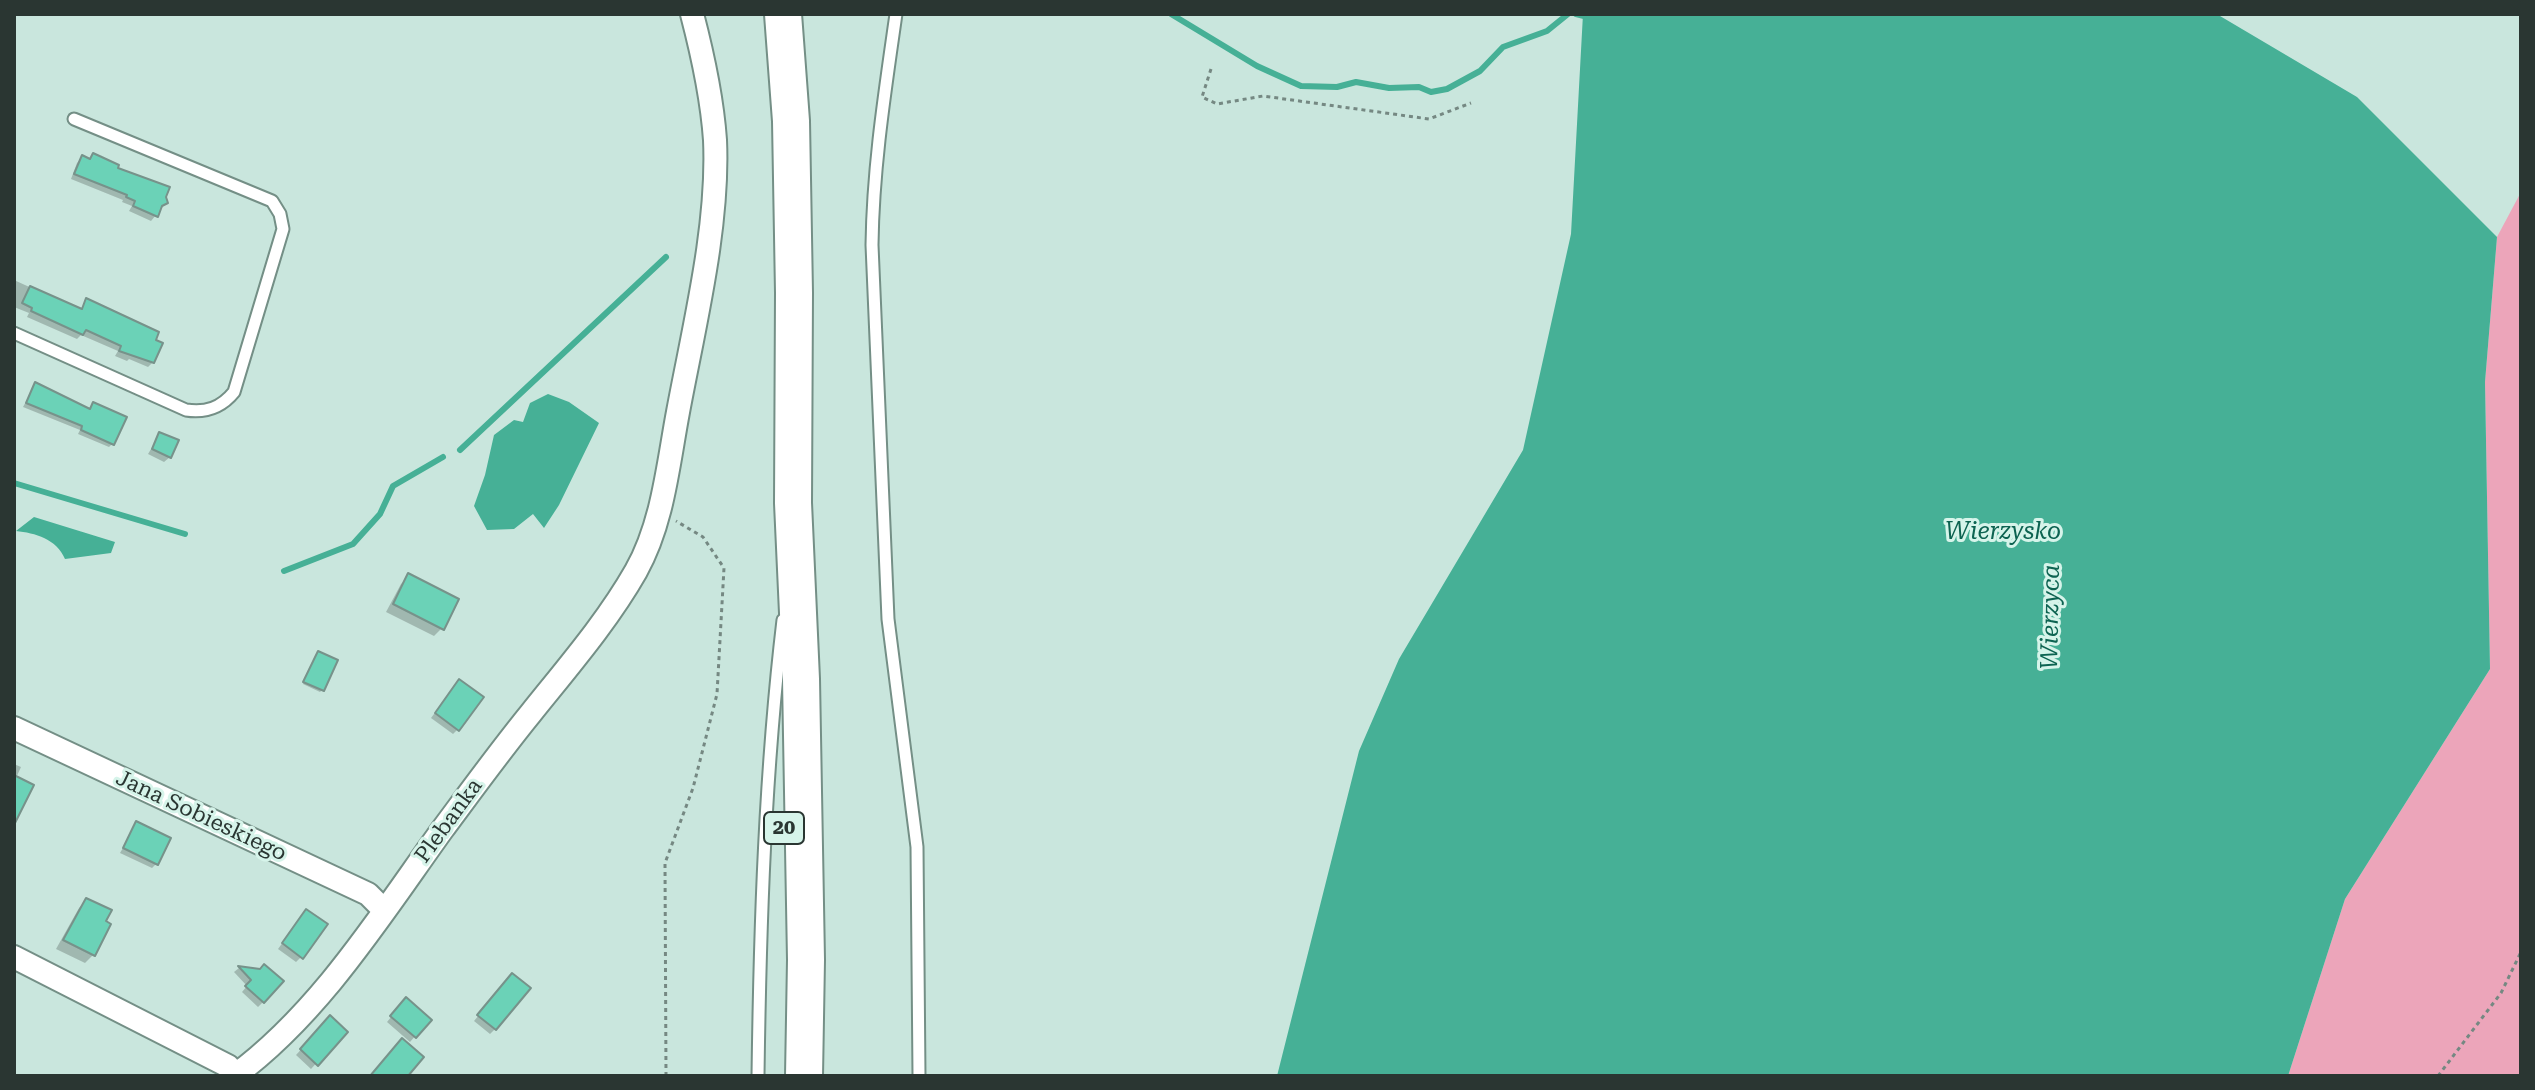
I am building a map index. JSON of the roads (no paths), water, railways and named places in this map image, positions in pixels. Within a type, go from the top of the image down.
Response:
[{"type":"main road","name":"20","points":[[783,14],[791,121],[793,503],[801,679],[806,960],[804,1076]]},
{"type":"main road","name":"20","points":[[781,1076],[785,595],[793,503]]},
{"type":"street","name":"Plebanka","points":[[235,1076],[279,1040],[324,989],[496,756],[597,628],[630,580],[646,550],[659,510],[709,238],[714,195],[712,109],[692,14]]},
{"type":"street","name":"Jana Sobieskiego","points":[[14,728],[368,894],[384,910]]},
{"type":"street","points":[[14,957],[228,1066],[235,1076]]},
{"type":"lane","points":[[896,14],[878,139],[872,245],[888,619],[917,847],[919,1076]]},
{"type":"lane","points":[[14,333],[186,410],[212,409],[225,402],[234,392],[283,229],[280,214],[272,201],[74,119]]},
{"type":"lane","points":[[758,1076],[763,863],[774,698],[785,595]]},
{"type":"lane","points":[[806,960],[815,1076]]},
{"type":"water","name":"Wierzysko","points":[[1583,14],[2220,16],[2357,97],[2497,237],[2485,382],[2490,669],[2345,899],[2288,1076],[1277,1076],[1359,751],[1399,659],[1523,450],[1571,234]]},
{"type":"water","points":[[548,394],[569,402],[599,423],[559,505],[544,528],[533,514],[514,529],[487,530],[474,506],[494,435],[514,420],[523,422],[530,403]]},
{"type":"water","points":[[34,517],[115,542],[111,553],[65,559],[51,542],[38,535],[16,531]]},
{"type":"waterway","points":[[1171,14],[1257,66],[1301,86],[1337,87],[1356,82],[1389,88],[1419,87],[1431,92],[1447,89],[1480,71],[1503,47],[1547,31],[1568,14]]},
{"type":"waterway","points":[[1576,14],[1584,16]]},
{"type":"waterway","points":[[460,450],[666,257]]},
{"type":"waterway","points":[[284,571],[353,544],[380,514],[393,486],[443,457]]},
{"type":"waterway","points":[[14,483],[185,534]]},
{"type":"water label","name":"Wierzyca","points":[[2051,617]]}]
